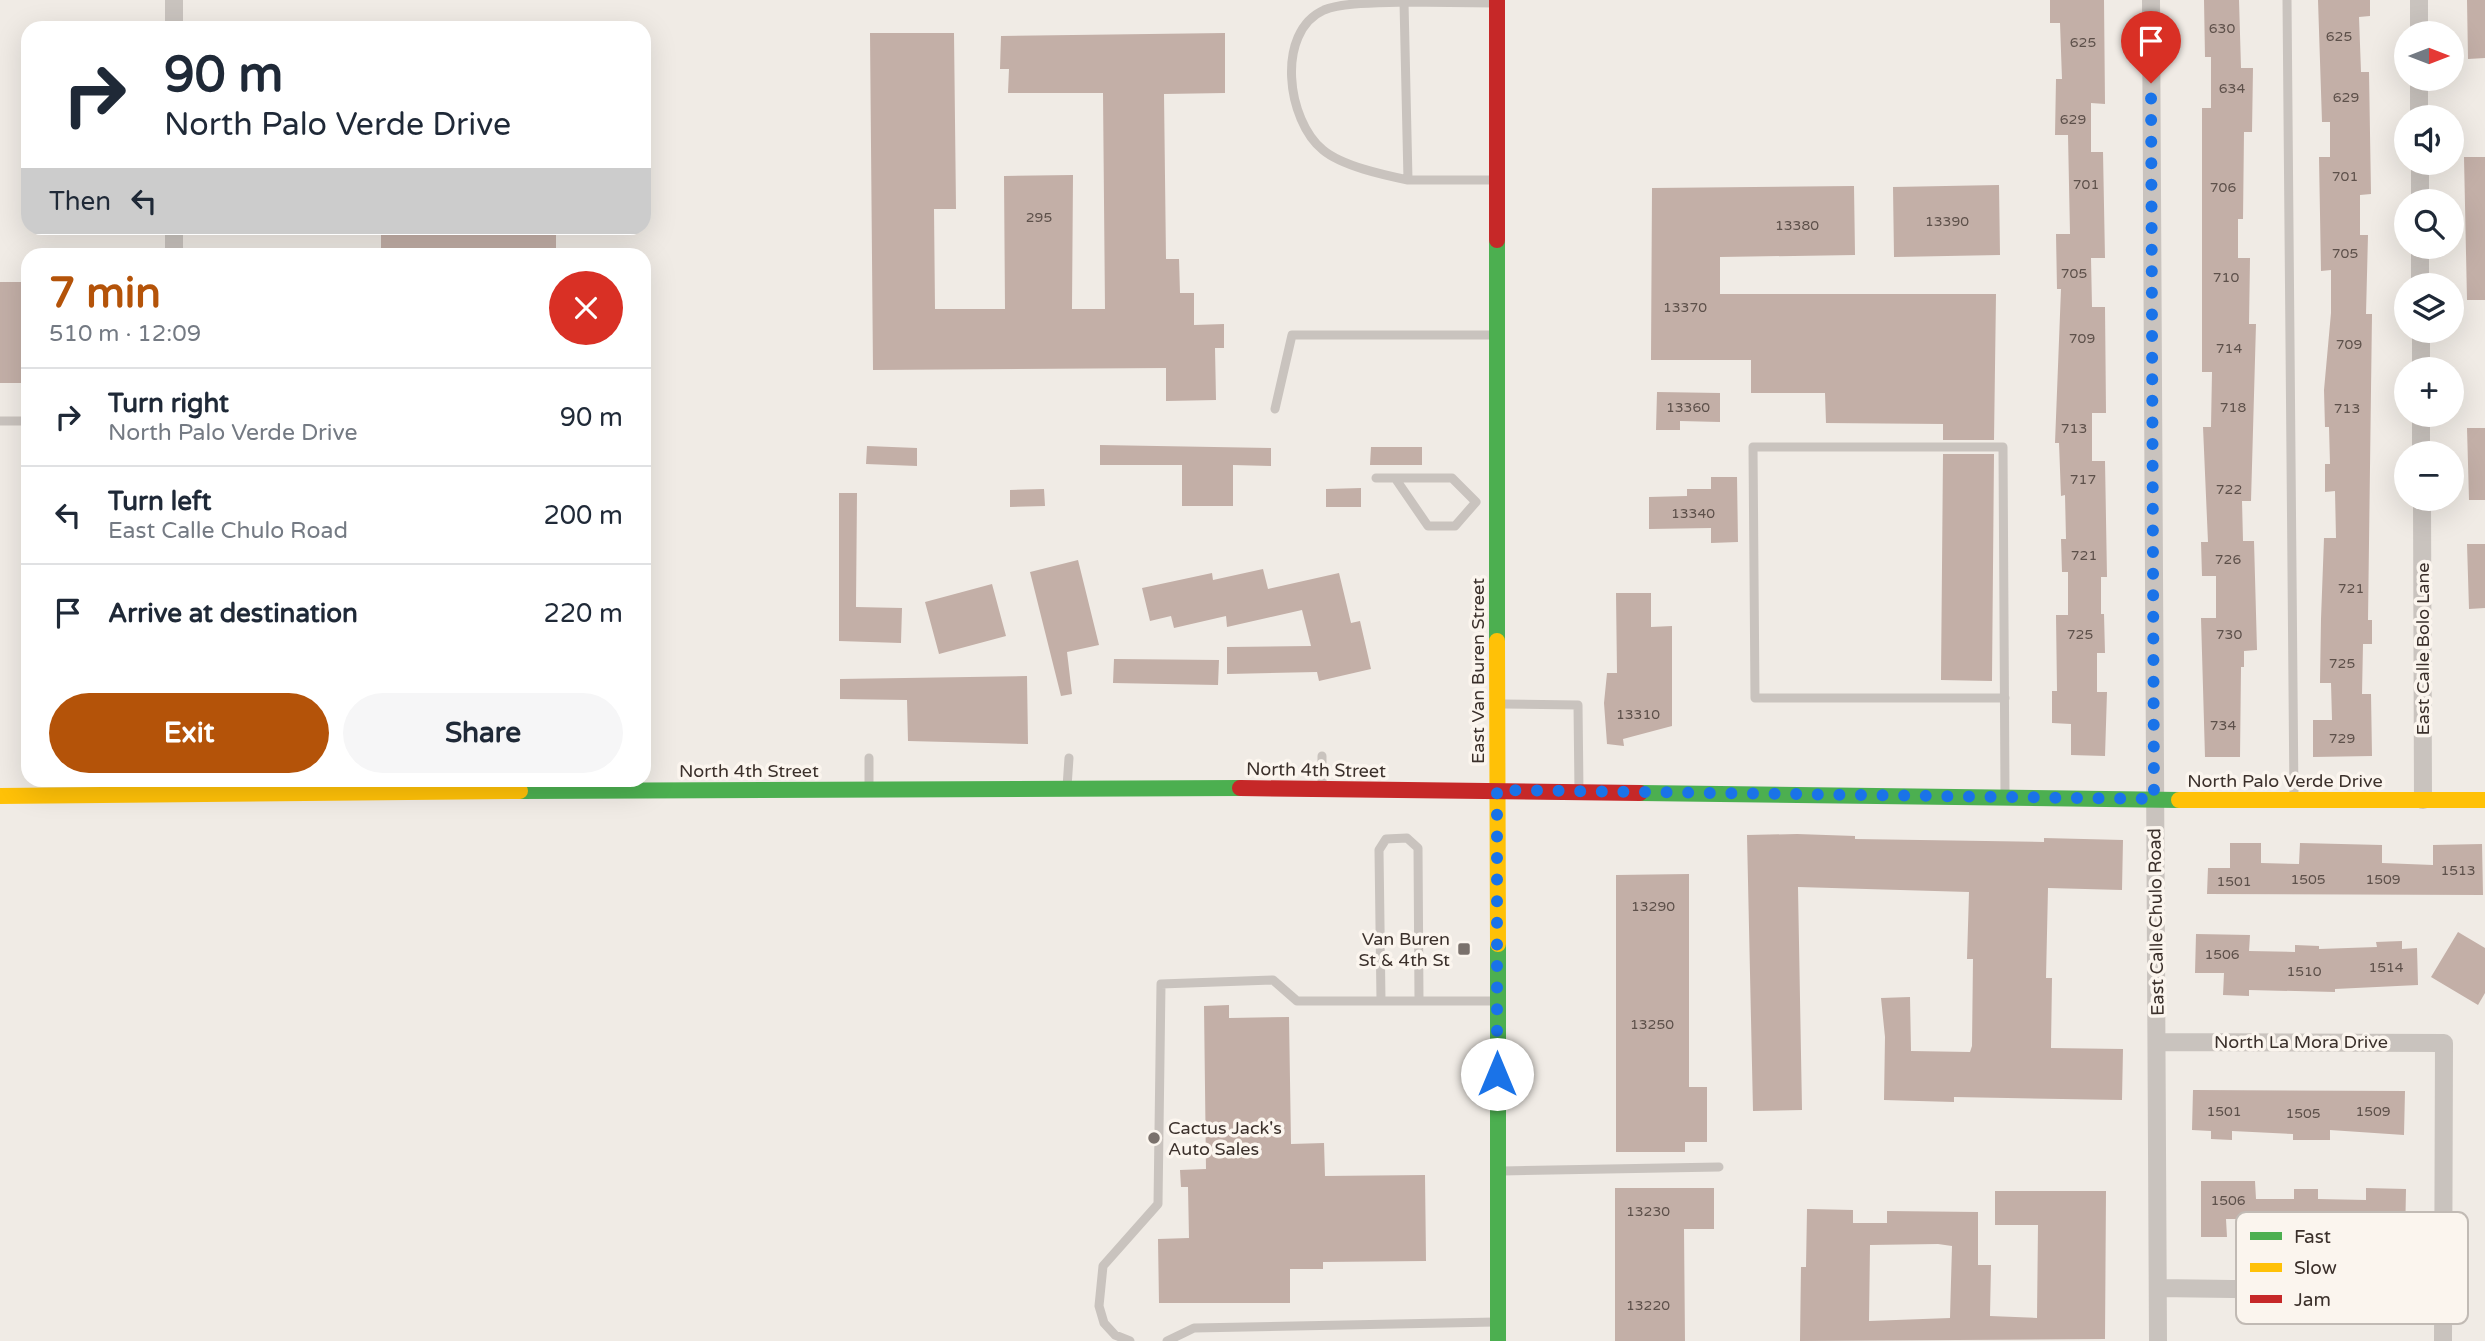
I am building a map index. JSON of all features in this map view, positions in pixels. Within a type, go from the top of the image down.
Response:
[{"type":"street","points":[[174,0],[174,21]]},
{"type":"street","name":"East Calle Chulo Road","points":[[2151,0],[2158,1341]]},
{"type":"street","points":[[2418,0],[2419,21]]},
{"type":"street","name":"East Van Buren Street","points":[[1497,1],[1498,1341]]},
{"type":"street","name":"East Calle Bolo Lane","points":[[2422,511],[2423,800]]},
{"type":"street","name":"North 4th Street","points":[[0,796],[174,787],[1497,790]]},
{"type":"street","name":"North Palo Verde Drive","points":[[1497,790],[2294,801],[2485,800]]},
{"type":"street","name":"North La Mora Drive","points":[[2158,1042],[2444,1043],[2443,1212]]},
{"type":"street","points":[[2158,1289],[2236,1290]]},
{"type":"lane","points":[[2287,0],[2294,801]]},
{"type":"lane","points":[[1497,1],[1404,2],[1325,10],[1307,23],[1296,47],[1290,88],[1296,111],[1307,133],[1324,151],[1379,174],[1408,180],[1497,180]]},
{"type":"lane","points":[[1404,2],[1408,180]]},
{"type":"lane","points":[[1275,409],[1292,335],[1497,335]]},
{"type":"lane","points":[[0,421],[21,421]]},
{"type":"lane","points":[[2005,698],[1755,698],[1753,447],[2003,447],[2005,698],[2005,797]]},
{"type":"lane","points":[[1376,478],[1452,478],[1476,502],[1497,502]]},
{"type":"lane","points":[[1395,478],[1428,526],[1455,526],[1476,502]]},
{"type":"lane","points":[[1497,704],[1578,705],[1579,791]]},
{"type":"lane","points":[[1322,756],[1322,789]]},
{"type":"lane","points":[[869,758],[869,789]]},
{"type":"lane","points":[[1067,789],[1069,758]]},
{"type":"lane","points":[[1381,1001],[1379,850],[1386,839],[1406,838],[1418,848],[1419,1001]]},
{"type":"lane","points":[[1130,1341],[1115,1335],[1104,1323],[1099,1306],[1102,1266],[1158,1205],[1161,984],[1273,981],[1297,1001],[1497,1001]]},
{"type":"lane","points":[[1497,1171],[1719,1167]]},
{"type":"lane","points":[[1167,1341],[1194,1328],[1498,1322]]},
{"type":"building","points":[[2050,0],[2104,0],[2105,104],[2091,103],[2091,152],[2103,152],[2105,258],[2091,258],[2092,307],[2105,307],[2106,413],[2092,413],[2092,461],[2105,461],[2107,577],[2101,577],[2101,614],[2104,614],[2105,653],[2097,653],[2097,692],[2107,692],[2105,756],[2071,755],[2071,724],[2052,723],[2052,691],[2057,691],[2056,615],[2068,615],[2068,572],[2062,572],[2061,539],[2066,539],[2065,495],[2061,496],[2059,443],[2055,443],[2061,289],[2057,289],[2056,234],[2070,234],[2068,135],[2055,135],[2056,79],[2062,79],[2060,23],[2050,23]]},
{"type":"building","points":[[2204,0],[2239,0],[2241,68],[2253,68],[2252,132],[2244,132],[2243,219],[2238,219],[2238,258],[2250,258],[2249,324],[2256,324],[2251,501],[2242,501],[2243,541],[2254,541],[2257,650],[2244,651],[2244,667],[2241,667],[2240,757],[2205,757],[2201,618],[2216,618],[2216,576],[2202,576],[2201,542],[2208,542],[2203,427],[2211,427],[2212,372],[2202,372],[2202,108],[2211,108],[2211,57],[2205,57]]},
{"type":"building","points":[[2318,0],[2370,0],[2370,16],[2359,17],[2361,72],[2369,72],[2371,194],[2360,195],[2360,235],[2368,235],[2366,314],[2372,314],[2368,620],[2372,620],[2372,644],[2363,644],[2362,694],[2371,694],[2372,756],[2313,757],[2313,720],[2332,720],[2331,683],[2320,683],[2321,619],[2324,538],[2336,538],[2335,491],[2325,492],[2325,464],[2330,464],[2324,390],[2331,313],[2331,270],[2321,271],[2319,157],[2330,157],[2330,122],[2322,122]]},
{"type":"building","points":[[2467,0],[2485,0],[2485,58],[2468,59]]},
{"type":"building","points":[[870,33],[954,33],[956,209],[934,209],[935,309],[1005,309],[1004,176],[1073,175],[1072,309],[1105,309],[1103,93],[1008,93],[1009,69],[1000,69],[1001,36],[1225,33],[1225,93],[1164,94],[1166,259],[1179,259],[1180,293],[1194,293],[1194,325],[1224,324],[1224,348],[1215,348],[1216,400],[1166,401],[1166,368],[873,370]]},
{"type":"building","points":[[2464,157],[2485,157],[2485,300],[2467,300]]},
{"type":"building","points":[[1999,185],[2000,255],[1894,257],[1893,187]]},
{"type":"building","points":[[1854,186],[1855,255],[1720,257],[1720,294],[1996,294],[1994,440],[1943,440],[1943,424],[1826,423],[1825,393],[1751,393],[1751,360],[1651,360],[1652,188]]},
{"type":"building","points":[[381,235],[556,235],[556,248],[381,248]]},
{"type":"building","points":[[0,282],[21,282],[21,383],[0,383]]},
{"type":"building","points":[[1657,392],[1720,393],[1720,422],[1680,421],[1680,430],[1656,430]]},
{"type":"building","points":[[2467,428],[2485,428],[2485,500],[2469,500]]},
{"type":"building","points":[[1100,445],[1271,448],[1271,466],[1233,465],[1233,506],[1182,506],[1182,465],[1100,465]]},
{"type":"building","points":[[867,446],[917,448],[917,466],[866,464]]},
{"type":"building","points":[[1371,447],[1422,447],[1422,465],[1370,465]]},
{"type":"building","points":[[1943,454],[1994,454],[1992,681],[1941,680]]},
{"type":"building","points":[[1711,477],[1737,477],[1738,542],[1711,543],[1711,528],[1649,529],[1649,497],[1687,496],[1687,489],[1711,489]]},
{"type":"building","points":[[1361,488],[1361,507],[1326,507],[1326,489]]},
{"type":"building","points":[[1044,489],[1045,506],[1010,507],[1010,490]]},
{"type":"building","points":[[839,493],[857,493],[856,607],[902,608],[901,643],[839,641]]},
{"type":"building","points":[[2467,544],[2485,544],[2485,608],[2469,609]]},
{"type":"building","points":[[1078,560],[1099,645],[1067,652],[1072,694],[1061,696],[1030,572]]},
{"type":"building","points":[[1263,569],[1268,589],[1339,573],[1351,623],[1360,621],[1371,669],[1319,681],[1317,672],[1227,674],[1227,647],[1311,646],[1302,610],[1227,627],[1226,616],[1174,628],[1171,616],[1150,621],[1142,588],[1212,573],[1213,580]]},
{"type":"building","points":[[992,584],[1006,636],[939,654],[925,602]]},
{"type":"building","points":[[1616,593],[1651,593],[1651,627],[1672,626],[1672,726],[1623,739],[1624,746],[1607,744],[1604,703],[1607,673],[1617,673]]},
{"type":"building","points":[[1114,659],[1219,660],[1218,685],[1113,683]]},
{"type":"building","points":[[1027,676],[1028,744],[908,741],[907,700],[840,699],[840,679]]},
{"type":"building","points":[[1747,835],[1855,836],[1855,839],[2044,842],[2044,838],[2123,840],[2122,890],[2048,888],[2046,978],[2052,978],[2051,1048],[2123,1049],[2122,1100],[1954,1097],[1954,1102],[1884,1100],[1885,1037],[1881,998],[1910,997],[1911,1051],[1970,1052],[1973,959],[1967,959],[1969,892],[1798,887],[1802,1110],[1753,1111]]},
{"type":"building","points":[[2230,843],[2261,843],[2261,863],[2299,864],[2300,843],[2382,845],[2382,863],[2433,865],[2433,845],[2482,844],[2483,895],[2207,894],[2208,868],[2230,868]]},
{"type":"building","points":[[1689,874],[1689,1087],[1707,1087],[1707,1142],[1685,1142],[1685,1152],[1616,1152],[1616,875]]},
{"type":"building","points":[[2458,932],[2485,948],[2485,993],[2478,1005],[2431,977]]},
{"type":"building","points":[[2196,934],[2250,935],[2249,951],[2295,952],[2295,945],[2319,946],[2319,949],[2377,947],[2376,942],[2402,941],[2402,949],[2417,948],[2418,985],[2335,989],[2335,992],[2249,990],[2249,996],[2223,995],[2224,973],[2195,973]]},
{"type":"building","points":[[1229,1005],[1229,1018],[1289,1017],[1291,1144],[1324,1143],[1325,1176],[1425,1175],[1426,1261],[1323,1262],[1323,1269],[1290,1269],[1290,1303],[1159,1303],[1158,1239],[1189,1238],[1188,1187],[1181,1187],[1180,1170],[1206,1169],[1204,1006]]},
{"type":"building","points":[[2193,1090],[2405,1091],[2404,1135],[2330,1130],[2330,1140],[2293,1140],[2293,1134],[2232,1131],[2232,1140],[2211,1139],[2211,1131],[2192,1130]]},
{"type":"building","points":[[2201,1181],[2255,1181],[2256,1199],[2294,1199],[2294,1189],[2318,1189],[2318,1199],[2366,1200],[2366,1188],[2406,1189],[2406,1212],[2236,1212],[2236,1219],[2226,1219],[2227,1237],[2201,1237]]},
{"type":"building","points":[[1615,1188],[1714,1188],[1714,1229],[1684,1229],[1685,1341],[1615,1341]]},
{"type":"building","points":[[1995,1191],[2106,1191],[2105,1339],[1800,1341],[1801,1267],[1806,1267],[1807,1209],[1853,1210],[1853,1223],[1887,1223],[1887,1211],[1978,1212],[1978,1265],[1991,1265],[1990,1316],[2037,1318],[2038,1225],[1995,1225]],"holes":[[[1870,1245],[1952,1246],[1950,1318],[1869,1321]]]},
{"type":"traffic: fast","points":[[1497,240],[1497,641]]},
{"type":"traffic: fast","points":[[520,791],[1240,788]]},
{"type":"traffic: fast","points":[[1640,793],[2179,800]]},
{"type":"traffic: fast","points":[[1498,944],[1498,1341]]},
{"type":"traffic: slow","points":[[1497,641],[1498,944]]},
{"type":"traffic: slow","points":[[0,796],[520,791]]},
{"type":"traffic: slow","points":[[2179,800],[2485,800]]},
{"type":"traffic: jam","points":[[1497,0],[1497,240]]},
{"type":"traffic: jam","points":[[1240,788],[1640,793]]},
{"type":"place","name":"Van Buren St & 4th St","points":[[1464,949]]},
{"type":"place","name":"Cactus Jack's Auto Sales","points":[[1154,1138]]},
{"type":"route","points":[[1497,1074],[1497,790],[2154,799],[2151,83]]}]
